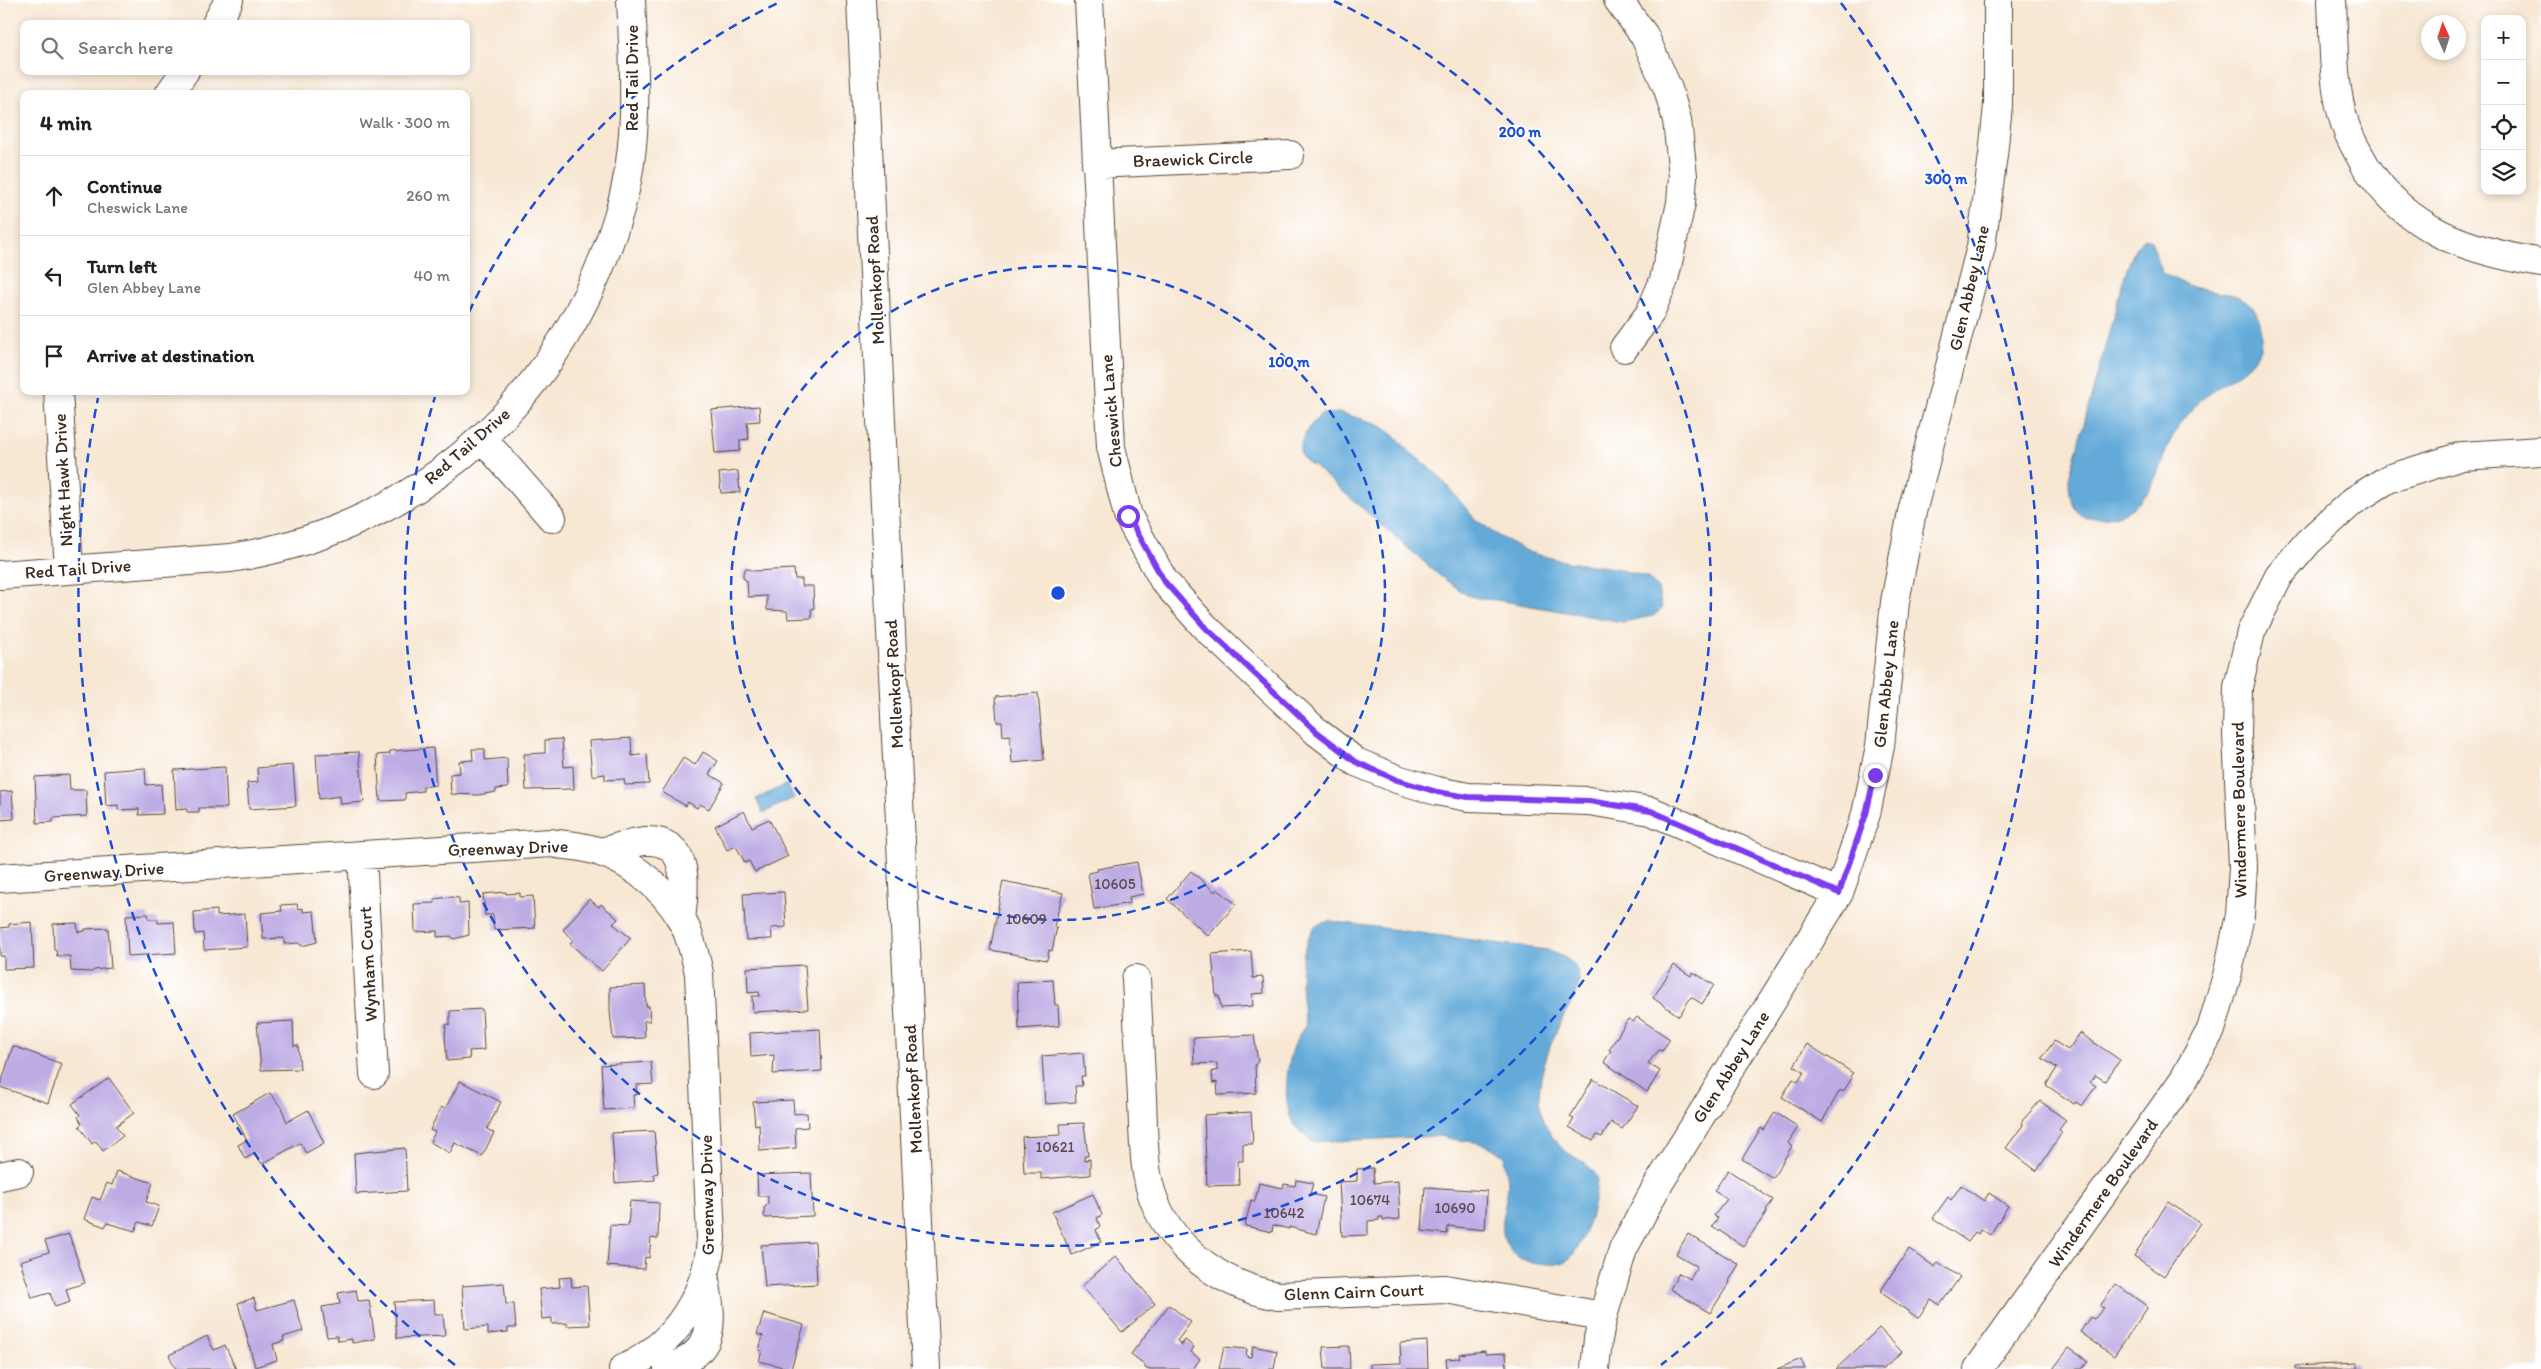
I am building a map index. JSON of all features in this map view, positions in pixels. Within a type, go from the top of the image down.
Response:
[{"type":"street","points":[[218,20],[230,0]]},
{"type":"street","name":"Red Tail Drive","points":[[0,575],[231,558],[265,553],[313,540],[400,500],[442,472],[482,438],[525,393],[553,356],[583,306],[622,205],[630,156],[636,93],[631,0]]},
{"type":"street","name":"Mollenkopf Road","points":[[862,0],[926,1369]]},
{"type":"street","name":"Cheswick Lane","points":[[1088,0],[1111,447],[1128,516],[1164,581],[1205,627],[1317,732],[1356,762],[1397,780],[1437,792],[1468,797],[1589,801],[1651,811],[1839,893]]},
{"type":"street","points":[[1618,0],[1644,35],[1668,89],[1677,120],[1683,176],[1681,203],[1664,280],[1650,312],[1624,348]]},
{"type":"street","name":"Glen Abbey Lane","points":[[1596,1369],[1598,1339],[1603,1316],[1623,1249],[1638,1218],[1839,893],[1866,814],[1875,775],[1895,602],[1912,512],[1981,246],[1994,156],[1998,106],[1998,0]]},
{"type":"street","points":[[2332,0],[2337,90],[2345,125],[2358,153],[2380,188],[2405,211],[2432,230],[2456,242],[2479,250],[2541,262]]},
{"type":"street","points":[[172,90],[182,75]]},
{"type":"street","name":"Braewick Circle","points":[[1096,164],[1290,155]]},
{"type":"street","name":"Night Hawk Drive","points":[[58,395],[69,569]]},
{"type":"street","points":[[482,438],[552,518]]},
{"type":"street","name":"Windermere Boulevard","points":[[1978,1369],[2184,1078],[2211,1030],[2228,972],[2240,915],[2243,866],[2237,734],[2238,687],[2251,632],[2279,576],[2308,542],[2353,501],[2388,479],[2462,456],[2541,451]]},
{"type":"street","points":[[599,852],[645,841],[666,846],[683,867],[685,877],[681,920]]},
{"type":"street","name":"Greenway Drive","points":[[0,878],[551,843],[582,847],[599,852],[622,862],[643,876],[660,892],[681,920],[695,954],[699,972],[711,1238],[705,1279],[693,1303],[676,1328],[635,1367]]},
{"type":"street","name":"Wynham Court","points":[[362,855],[374,1074]]},
{"type":"street","name":"Glenn Cairn Court","points":[[1136,979],[1147,1174],[1156,1206],[1167,1226],[1179,1243],[1196,1259],[1220,1275],[1248,1288],[1278,1296],[1445,1289],[1603,1316]]},
{"type":"street","points":[[668,1369],[687,1361],[702,1348],[711,1329],[711,1313],[705,1279]]},
{"type":"water","points":[[2145,238],[2151,240],[2162,272],[2166,275],[2190,286],[2235,296],[2249,303],[2255,310],[2259,320],[2262,337],[2259,350],[2252,361],[2242,371],[2205,396],[2185,418],[2167,448],[2153,484],[2142,499],[2129,510],[2118,515],[2085,518],[2080,515],[2074,506],[2070,495],[2069,478],[2125,274],[2135,248]]},
{"type":"water","points":[[1341,413],[1376,423],[1393,434],[1411,453],[1438,475],[1475,519],[1500,537],[1531,553],[1568,562],[1614,568],[1647,577],[1658,589],[1662,609],[1653,616],[1623,622],[1497,600],[1481,599],[1467,595],[1440,576],[1302,457],[1300,446],[1302,440],[1321,414]]},
{"type":"water","points":[[787,784],[794,798],[763,813],[756,799]]},
{"type":"water","points":[[1330,921],[1547,950],[1567,959],[1576,968],[1579,981],[1578,988],[1548,1052],[1539,1092],[1539,1105],[1542,1116],[1553,1137],[1562,1148],[1586,1164],[1597,1177],[1595,1197],[1584,1235],[1572,1256],[1566,1261],[1560,1264],[1530,1262],[1519,1258],[1509,1249],[1503,1234],[1503,1217],[1508,1184],[1504,1157],[1489,1146],[1440,1136],[1314,1142],[1294,1124],[1288,1105],[1287,1081],[1288,1069],[1295,1044],[1306,1025],[1301,987],[1302,960],[1305,948],[1316,925]]},
{"type":"building","points":[[759,406],[760,421],[747,422],[749,439],[740,440],[740,451],[715,453],[711,410]]},
{"type":"building","points":[[738,471],[740,492],[721,493],[719,473]]},
{"type":"building","points":[[746,568],[754,571],[794,569],[795,579],[802,579],[802,586],[813,586],[814,609],[811,609],[812,618],[788,619],[787,611],[767,610],[767,596],[748,597],[747,581],[743,578]]},
{"type":"building","points":[[1038,693],[1044,760],[1012,763],[1010,735],[1003,736],[1002,722],[997,722],[995,697]]},
{"type":"building","points":[[631,738],[632,756],[647,754],[649,784],[625,785],[624,779],[605,780],[605,774],[592,776],[589,741]]},
{"type":"building","points":[[562,739],[564,767],[573,766],[574,789],[526,790],[524,754],[545,753],[545,740]]},
{"type":"building","points":[[433,748],[436,785],[423,787],[423,791],[405,793],[405,800],[380,801],[377,755],[390,754],[390,751]]},
{"type":"building","points":[[472,749],[485,749],[485,760],[507,758],[508,788],[496,789],[496,792],[478,795],[451,794],[450,774],[460,773],[459,761],[473,760]]},
{"type":"building","points":[[359,752],[364,802],[341,804],[340,796],[319,799],[316,754]]},
{"type":"building","points":[[703,752],[718,761],[709,774],[724,783],[709,809],[700,804],[697,808],[688,802],[686,806],[662,792],[683,758],[695,765]]},
{"type":"building","points":[[293,765],[296,806],[249,809],[247,783],[258,782],[257,768]]},
{"type":"building","points":[[225,767],[227,808],[199,808],[199,812],[187,812],[187,809],[176,810],[174,770]]},
{"type":"building","points":[[145,768],[146,785],[161,784],[163,814],[139,815],[139,809],[118,810],[118,805],[106,806],[104,771]]},
{"type":"building","points":[[69,775],[70,790],[86,790],[87,816],[53,818],[53,822],[37,823],[35,777]]},
{"type":"building","points":[[12,791],[14,819],[0,820],[0,792]]},
{"type":"building","points":[[744,811],[752,827],[769,819],[788,856],[755,872],[749,861],[745,863],[736,846],[727,850],[715,826]]},
{"type":"building","points":[[1137,862],[1143,894],[1129,897],[1130,903],[1094,909],[1088,873],[1098,871],[1097,869]]},
{"type":"building","points":[[1191,871],[1215,892],[1217,889],[1236,904],[1208,936],[1167,899]]},
{"type":"building","points":[[1003,881],[1063,893],[1054,926],[1057,927],[1052,951],[1049,950],[1047,960],[990,950]]},
{"type":"building","points":[[506,892],[506,894],[520,893],[520,897],[533,896],[535,928],[494,930],[493,915],[485,915],[483,894]]},
{"type":"building","points":[[784,892],[786,927],[771,928],[772,939],[746,940],[743,894]]},
{"type":"building","points":[[459,898],[459,904],[468,903],[469,935],[454,939],[451,936],[437,937],[437,931],[415,932],[414,904],[435,903],[434,899]]},
{"type":"building","points":[[589,899],[599,907],[601,904],[618,919],[613,924],[631,938],[602,971],[570,944],[573,939],[563,930]]},
{"type":"building","points":[[297,904],[298,909],[303,908],[303,912],[314,911],[317,942],[302,946],[298,943],[284,944],[284,938],[263,939],[261,913],[282,911],[281,905]]},
{"type":"building","points":[[217,910],[217,916],[245,914],[247,947],[204,950],[203,933],[195,934],[194,912]]},
{"type":"building","points":[[148,914],[149,919],[158,919],[158,923],[174,922],[176,953],[128,956],[126,915]]},
{"type":"building","points":[[32,922],[34,968],[4,969],[4,956],[0,956],[0,928],[9,927],[9,924]]},
{"type":"building","points":[[77,923],[78,932],[85,931],[85,929],[108,928],[111,968],[94,970],[92,972],[71,971],[70,956],[57,956],[56,950],[54,950],[53,924]]},
{"type":"building","points":[[1251,951],[1253,978],[1263,977],[1264,993],[1252,994],[1253,1006],[1221,1008],[1219,996],[1216,996],[1212,954]]},
{"type":"building","points":[[805,965],[808,1009],[753,1012],[752,996],[760,996],[759,992],[748,993],[747,968]]},
{"type":"building","points":[[1674,965],[1691,976],[1693,972],[1714,985],[1702,1004],[1691,997],[1679,1016],[1653,998]]},
{"type":"building","points":[[1053,980],[1055,1005],[1058,1005],[1059,1026],[1019,1029],[1017,982]]},
{"type":"building","points":[[645,985],[646,1006],[649,1006],[650,1021],[644,1021],[645,1038],[613,1039],[610,987]]},
{"type":"building","points":[[482,1009],[484,1050],[469,1051],[470,1059],[447,1061],[445,1037],[446,1025],[450,1024],[450,1011]]},
{"type":"building","points":[[1637,1017],[1670,1039],[1662,1051],[1659,1050],[1648,1063],[1660,1071],[1647,1092],[1604,1062],[1628,1019],[1633,1022]]},
{"type":"building","points":[[293,1021],[294,1046],[298,1045],[300,1069],[261,1070],[257,1023]]},
{"type":"building","points":[[820,1029],[822,1071],[773,1074],[774,1055],[751,1057],[750,1033]]},
{"type":"building","points":[[2080,1033],[2120,1060],[2105,1081],[2095,1075],[2090,1082],[2096,1086],[2082,1106],[2076,1102],[2074,1104],[2046,1085],[2057,1068],[2042,1058],[2054,1041],[2068,1050]]},
{"type":"building","points":[[1254,1035],[1258,1062],[1255,1064],[1256,1093],[1218,1095],[1217,1082],[1213,1083],[1212,1071],[1217,1071],[1217,1063],[1194,1064],[1193,1038]]},
{"type":"building","points":[[1807,1044],[1853,1073],[1843,1092],[1840,1090],[1822,1122],[1782,1097],[1793,1079],[1798,1082],[1804,1072],[1794,1066]]},
{"type":"building","points":[[13,1046],[62,1064],[48,1103],[0,1087]]},
{"type":"building","points":[[1083,1053],[1085,1076],[1081,1076],[1082,1086],[1075,1086],[1076,1102],[1045,1104],[1042,1056]]},
{"type":"building","points":[[651,1062],[653,1084],[636,1085],[637,1095],[633,1095],[634,1108],[604,1110],[601,1065]]},
{"type":"building","points":[[109,1078],[134,1113],[116,1126],[123,1136],[103,1151],[96,1141],[92,1144],[79,1126],[82,1124],[78,1117],[80,1115],[72,1104]]},
{"type":"building","points":[[1593,1079],[1638,1106],[1622,1129],[1611,1122],[1602,1137],[1597,1135],[1593,1141],[1569,1127],[1574,1119],[1570,1117]]},
{"type":"building","points":[[460,1081],[501,1102],[487,1129],[494,1133],[482,1156],[455,1143],[450,1153],[430,1142],[435,1132],[430,1130],[441,1107],[445,1109]]},
{"type":"building","points":[[270,1093],[281,1107],[287,1122],[308,1110],[324,1143],[306,1153],[300,1143],[262,1164],[255,1153],[245,1159],[238,1145],[247,1140],[233,1114]]},
{"type":"building","points":[[793,1100],[794,1114],[807,1113],[808,1127],[795,1128],[796,1148],[760,1151],[759,1124],[755,1125],[753,1102]]},
{"type":"building","points":[[2040,1101],[2066,1120],[2059,1130],[2062,1132],[2037,1171],[2006,1148],[2023,1125],[2022,1121]]},
{"type":"building","points":[[1251,1112],[1253,1144],[1243,1144],[1243,1161],[1238,1161],[1239,1185],[1207,1186],[1204,1115]]},
{"type":"building","points":[[1775,1112],[1798,1127],[1788,1143],[1792,1146],[1773,1178],[1742,1159],[1761,1128],[1764,1130]]},
{"type":"building","points":[[1084,1123],[1088,1156],[1084,1156],[1084,1160],[1090,1159],[1090,1175],[1041,1179],[1041,1173],[1024,1173],[1022,1137],[1061,1135],[1060,1124]]},
{"type":"building","points":[[654,1131],[658,1173],[654,1174],[655,1180],[615,1183],[612,1133]]},
{"type":"building","points":[[405,1148],[407,1191],[356,1194],[354,1153]]},
{"type":"building","points":[[1373,1168],[1374,1183],[1398,1181],[1400,1219],[1383,1220],[1383,1217],[1379,1217],[1379,1220],[1368,1221],[1368,1235],[1342,1236],[1339,1182],[1357,1181],[1357,1169]]},
{"type":"building","points":[[1728,1170],[1773,1200],[1767,1212],[1743,1246],[1712,1226],[1718,1218],[1714,1216],[1727,1199],[1714,1191]]},
{"type":"building","points":[[117,1171],[153,1183],[146,1202],[159,1206],[152,1226],[139,1222],[135,1231],[107,1223],[105,1227],[84,1219],[92,1197],[100,1200],[107,1183],[112,1185]]},
{"type":"building","points":[[811,1173],[813,1216],[766,1218],[764,1216],[764,1208],[768,1204],[768,1196],[758,1196],[757,1175]]},
{"type":"building","points":[[1296,1180],[1313,1183],[1310,1194],[1324,1197],[1316,1234],[1273,1225],[1272,1232],[1245,1226],[1251,1200],[1255,1201],[1259,1183],[1283,1188],[1284,1184],[1295,1186]]},
{"type":"building","points":[[1961,1185],[1984,1201],[1989,1193],[2008,1206],[1990,1235],[1981,1229],[1978,1234],[1975,1232],[1968,1242],[1933,1218],[1948,1197],[1951,1200]]},
{"type":"building","points":[[1425,1187],[1487,1191],[1485,1230],[1448,1226],[1447,1234],[1422,1231]]},
{"type":"building","points":[[1093,1194],[1102,1215],[1097,1218],[1100,1226],[1096,1230],[1101,1242],[1072,1255],[1052,1212]]},
{"type":"building","points":[[630,1201],[659,1203],[658,1239],[651,1238],[649,1258],[645,1257],[644,1269],[607,1266],[610,1225],[628,1226]]},
{"type":"building","points":[[2168,1202],[2200,1223],[2164,1276],[2134,1256]]},
{"type":"building","points":[[69,1234],[85,1283],[66,1289],[70,1302],[55,1307],[50,1293],[32,1298],[20,1261],[49,1252],[45,1241]]},
{"type":"building","points":[[1688,1234],[1739,1264],[1710,1313],[1670,1289],[1679,1273],[1690,1279],[1697,1266],[1676,1254]]},
{"type":"building","points":[[815,1242],[817,1284],[765,1287],[761,1245]]},
{"type":"building","points":[[1909,1249],[1935,1267],[1938,1262],[1960,1277],[1940,1305],[1931,1299],[1918,1318],[1880,1292]]},
{"type":"building","points":[[1116,1256],[1155,1304],[1122,1332],[1082,1286]]},
{"type":"building","points":[[571,1277],[572,1287],[587,1286],[590,1325],[567,1326],[567,1323],[552,1324],[552,1318],[542,1319],[539,1289],[560,1287],[559,1278]]},
{"type":"building","points":[[504,1283],[506,1304],[514,1304],[516,1328],[508,1328],[508,1332],[488,1334],[488,1327],[465,1329],[462,1286]]},
{"type":"building","points":[[2116,1284],[2148,1307],[2114,1356],[2080,1332],[2090,1317],[2094,1319],[2104,1308],[2100,1306]]},
{"type":"building","points":[[356,1290],[358,1301],[369,1300],[375,1339],[352,1343],[352,1339],[338,1341],[337,1336],[327,1337],[322,1307],[340,1304],[338,1293]]},
{"type":"building","points":[[254,1298],[257,1310],[294,1300],[303,1331],[283,1337],[284,1341],[273,1344],[277,1360],[255,1367],[238,1303]]},
{"type":"building","points":[[434,1300],[435,1314],[443,1314],[445,1336],[397,1338],[394,1302]]},
{"type":"building","points":[[1169,1305],[1191,1322],[1177,1341],[1182,1345],[1185,1340],[1194,1347],[1191,1352],[1200,1359],[1193,1369],[1146,1369],[1144,1364],[1131,1354]]},
{"type":"building","points":[[764,1313],[804,1325],[791,1369],[759,1361],[762,1351],[759,1350],[763,1336],[757,1334]]},
{"type":"building","points":[[1879,1328],[1902,1352],[1883,1369],[1836,1369]]},
{"type":"building","points":[[207,1336],[214,1350],[225,1345],[236,1369],[176,1369],[169,1355]]},
{"type":"building","points":[[1427,1341],[1428,1369],[1370,1369],[1370,1364],[1401,1363],[1400,1343]]},
{"type":"building","points":[[1253,1346],[1277,1351],[1274,1369],[1219,1369],[1224,1347],[1247,1349],[1246,1356],[1251,1357]]},
{"type":"building","points":[[1349,1346],[1350,1369],[1325,1369],[1323,1347]]},
{"type":"building","points":[[2069,1348],[2088,1361],[2082,1369],[2053,1369]]},
{"type":"building","points":[[1485,1351],[1485,1354],[1506,1353],[1507,1369],[1447,1369],[1446,1359],[1460,1358],[1459,1354]]},
{"type":"building","points":[[1801,1359],[1805,1369],[1777,1369]]},
{"type":"building","points":[[2357,1363],[2357,1369],[2295,1369],[2295,1366]]},
{"type":"route","points":[[1128,516],[1164,581],[1205,627],[1317,732],[1356,762],[1397,780],[1437,792],[1468,797],[1589,801],[1651,811],[1839,893],[1866,814],[1875,775]]}]
